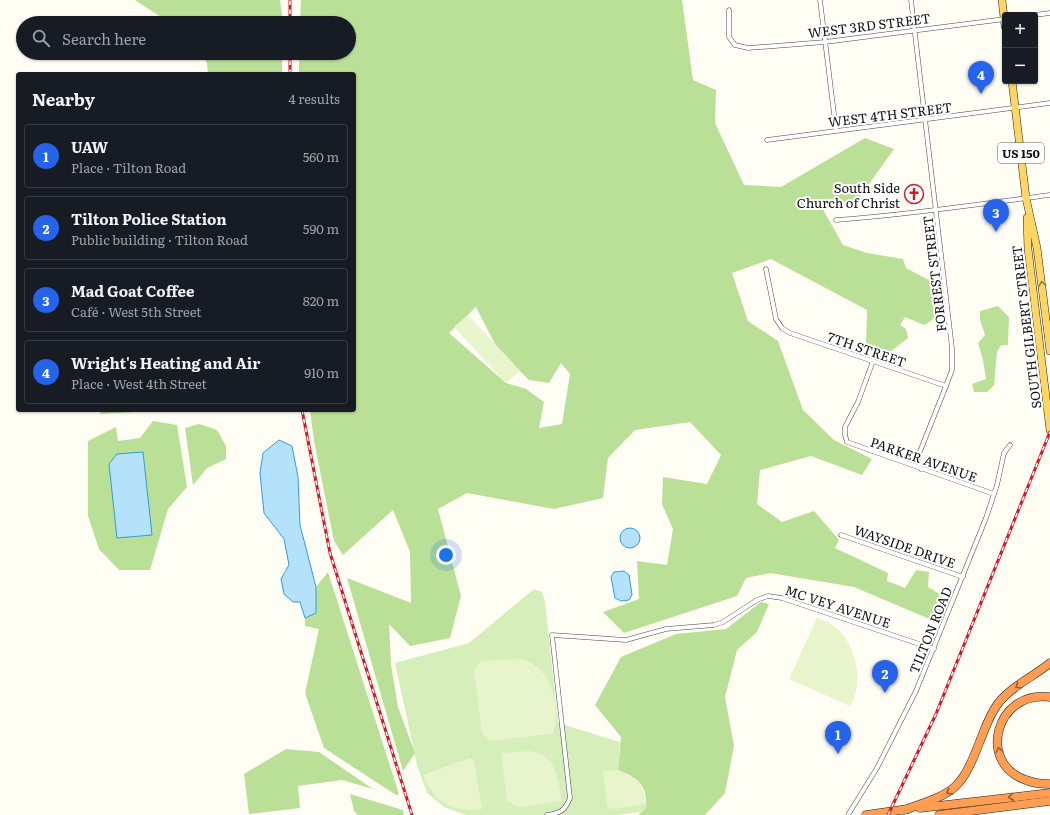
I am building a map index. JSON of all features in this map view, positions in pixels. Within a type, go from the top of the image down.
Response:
[{"type":"highway","points":[[904,810],[944,796],[955,789],[965,777],[991,714],[998,704],[1010,692],[1050,664]]},
{"type":"highway","points":[[1050,697],[1029,698],[1016,704],[1005,714],[999,727],[997,740],[999,754],[1005,765],[1013,773],[1025,780],[1050,784]]},
{"type":"highway","points":[[866,815],[1050,793]]},
{"type":"highway","points":[[939,815],[1050,801]]},
{"type":"main road","points":[[1002,0],[1004,12]]},
{"type":"main road","name":"SOUTH GILBERT STREET","points":[[1012,84],[1026,198],[1028,249],[1050,430]]},
{"type":"main road","name":"SOUTH GILBERT STREET","points":[[1026,198],[1037,248],[1050,351]]},
{"type":"street","points":[[820,0],[836,130]]},
{"type":"street","name":"FORREST STREET","points":[[911,0],[952,348],[952,370],[917,459],[921,469]]},
{"type":"street","name":"WEST 3RD STREET","points":[[728,10],[729,37],[735,45],[748,48],[825,42],[914,30],[1002,21]]},
{"type":"street","points":[[1038,15],[1050,13]]},
{"type":"street","name":"WEST 4TH STREET","points":[[767,140],[1050,103]]},
{"type":"street","points":[[836,220],[911,213],[1050,195]]},
{"type":"street","name":"7TH STREET","points":[[766,269],[776,319],[782,328],[790,333],[946,386]]},
{"type":"street","name":"PARKER AVENUE","points":[[873,361],[858,402],[846,426],[845,435],[847,442],[994,494]]},
{"type":"street","name":"TILTON ROAD","points":[[848,815],[895,735],[934,649],[994,494],[1004,453],[1010,445]]},
{"type":"street","name":"WAYSIDE DRIVE","points":[[841,535],[963,577]]},
{"type":"street","name":"MC VEY AVENUE","points":[[547,815],[557,813],[566,808],[570,798],[552,635],[626,640],[666,629],[714,625],[724,622],[757,600],[768,596],[782,598],[934,649]]},
{"type":"green space","points":[[135,0],[280,0],[282,16],[159,16]]},
{"type":"green space","points":[[301,0],[682,0],[693,80],[716,90],[715,123],[744,185],[781,187],[865,138],[894,149],[857,201],[821,206],[843,245],[867,253],[903,259],[906,268],[940,286],[940,309],[931,321],[924,325],[905,317],[900,325],[906,329],[908,338],[886,355],[866,344],[867,310],[771,259],[732,273],[748,321],[778,341],[803,410],[834,440],[872,459],[862,475],[811,456],[760,470],[757,504],[782,522],[814,511],[839,540],[835,548],[888,573],[887,581],[905,588],[916,570],[929,572],[928,587],[948,599],[939,623],[854,587],[770,573],[746,578],[737,596],[624,633],[603,612],[639,599],[637,561],[667,565],[673,529],[662,504],[663,477],[707,484],[721,455],[690,422],[635,430],[608,458],[603,498],[554,509],[467,493],[438,509],[461,596],[450,638],[410,646],[389,624],[391,665],[398,707],[415,753],[403,771],[347,578],[411,603],[410,552],[393,510],[343,555],[334,541],[314,441],[310,412],[356,412],[356,72],[299,72],[299,60],[356,60],[356,16],[300,16]],"holes":[[[476,307],[495,344],[529,380],[549,383],[561,363],[570,374],[562,424],[539,428],[544,402],[526,389],[506,383],[449,333]]]},
{"type":"green space","points":[[205,60],[282,60],[282,72],[208,72]]},
{"type":"green space","points":[[998,306],[1009,317],[1008,345],[1001,345],[997,352],[994,385],[987,392],[974,392],[972,384],[986,379],[978,343],[985,335],[980,320],[980,311]]},
{"type":"green space","points":[[468,315],[520,371],[506,383],[454,327]]},
{"type":"green space","points":[[100,412],[136,412],[100,414]]},
{"type":"green space","points":[[153,421],[177,425],[187,487],[168,509],[150,570],[119,570],[99,549],[88,516],[88,441],[116,427],[118,441],[140,438]]},
{"type":"green space","points":[[199,424],[217,430],[226,446],[226,459],[207,468],[193,485],[185,428]]},
{"type":"green space","points":[[328,572],[399,794],[396,795],[324,748],[305,693],[319,629],[305,626],[305,618],[316,613],[316,587]]},
{"type":"green space","points":[[534,589],[542,592],[545,601],[558,723],[620,742],[618,770],[633,776],[646,804],[646,808],[641,812],[617,815],[466,815],[444,807],[427,793],[417,765],[395,663],[469,643]]},
{"type":"green space","points":[[761,602],[769,604],[757,632],[737,650],[725,697],[734,746],[725,793],[705,815],[638,815],[646,808],[645,793],[640,783],[636,779],[618,770],[621,737],[595,705],[621,657],[676,634],[726,629]]},
{"type":"green space","points":[[817,618],[826,621],[842,633],[853,653],[856,664],[857,686],[855,697],[850,706],[789,679]]},
{"type":"green space","points":[[517,659],[528,661],[538,667],[551,687],[556,711],[553,734],[490,741],[482,734],[474,670],[481,661]]},
{"type":"green space","points":[[286,749],[319,752],[373,789],[342,780],[298,786],[300,808],[249,814],[244,774]]},
{"type":"green space","points":[[530,751],[539,753],[546,757],[551,763],[557,776],[562,801],[522,807],[515,806],[507,800],[501,753]]},
{"type":"green space","points":[[470,758],[474,761],[482,809],[462,809],[445,804],[432,792],[423,775]]},
{"type":"green space","points":[[618,770],[638,782],[643,791],[646,804],[612,809],[607,806],[603,771]]},
{"type":"green space","points":[[350,794],[403,810],[404,815],[358,815],[354,811]]},
{"type":"water","points":[[279,440],[292,446],[298,477],[300,525],[316,587],[316,613],[305,618],[300,602],[293,602],[284,594],[281,579],[289,565],[284,539],[264,513],[260,473],[263,453]]},
{"type":"water","points":[[143,452],[152,535],[117,538],[109,464],[117,454]]},
{"type":"water","points":[[626,528],[634,528],[640,534],[640,542],[634,548],[626,548],[620,542],[620,534]]},
{"type":"water","points":[[624,571],[629,575],[632,595],[629,600],[621,601],[615,598],[611,577],[614,572]]},
{"type":"railway","points":[[290,0],[290,16]]},
{"type":"railway","points":[[290,60],[290,72]]},
{"type":"railway","points":[[302,412],[330,553],[412,815]]},
{"type":"railway","points":[[888,815],[936,714],[1050,432]]},
{"type":"place","name":"Wright's Heating and Air","points":[[981,94]]},
{"type":"place","name":"South Side Church of Christ","points":[[914,194]]},
{"type":"place","name":"Mad Goat Coffee","points":[[996,232]]},
{"type":"place","name":"Tilton Police Station","points":[[885,693]]},
{"type":"place","name":"UAW","points":[[838,754]]}]
